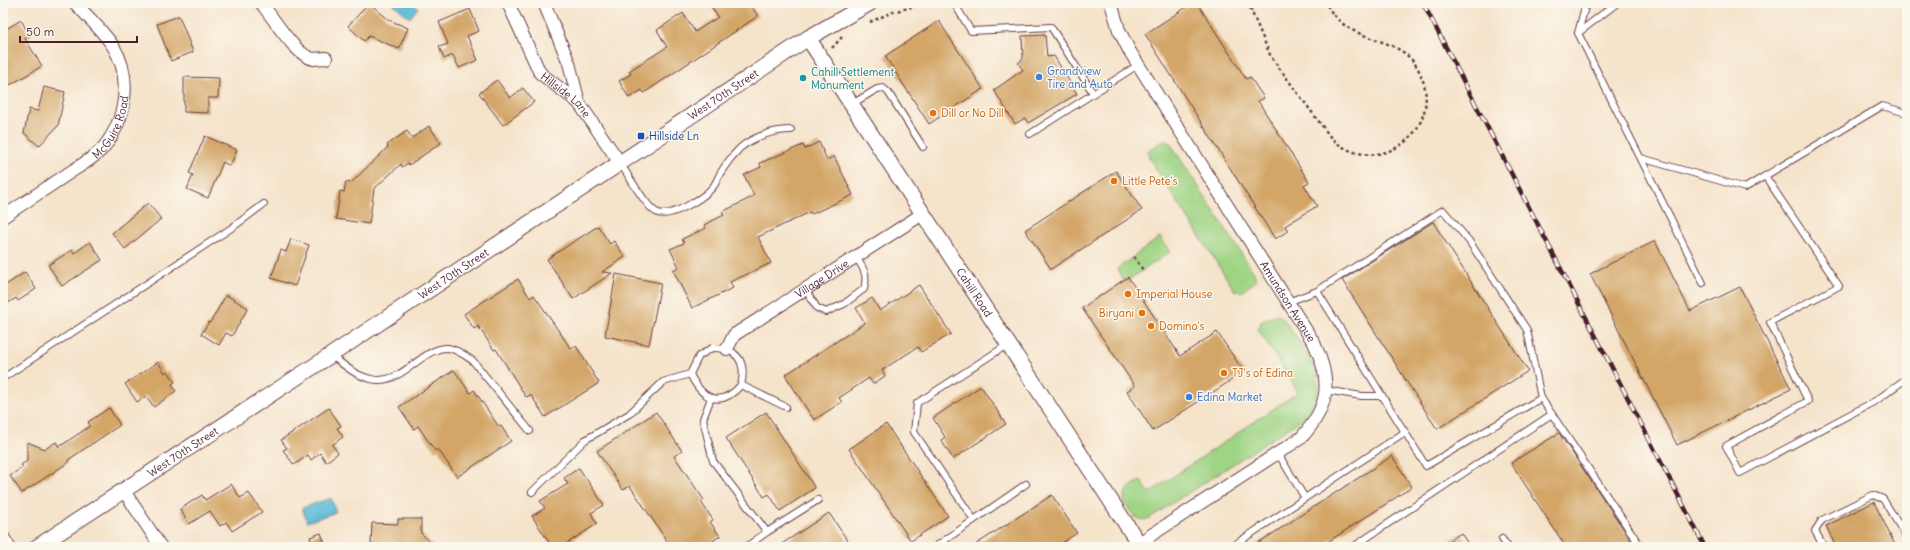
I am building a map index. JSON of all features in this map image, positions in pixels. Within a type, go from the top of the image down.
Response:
[{"type":"street","name":"McGuire Road","points":[[3,217],[86,162],[102,149],[114,132],[123,111],[126,89],[122,68],[114,47],[75,3]]},
{"type":"street","points":[[261,3],[273,16],[291,44],[302,53],[313,59],[326,58]]},
{"type":"street","name":"Hillside Lane","points":[[508,3],[540,74],[579,103],[620,163]]},
{"type":"street","points":[[544,3],[569,64],[579,103]]},
{"type":"street","name":"West 70th Street","points":[[37,547],[331,355],[808,38],[870,3]]},
{"type":"street","name":"Amundson Avenue","points":[[1111,3],[1119,30],[1138,65],[1314,343],[1323,362],[1326,382],[1324,403],[1315,422],[1301,438],[1277,452],[1140,545]]},
{"type":"street","name":"Cahill Road","points":[[808,38],[1140,545]]},
{"type":"street","name":"Village Drive","points":[[727,349],[734,335],[924,213]]},
{"type":"street","points":[[124,490],[161,547]]},
{"type":"street","points":[[3,538],[9,547]]},
{"type":"lane","points":[[954,3],[971,31],[1051,27],[1094,93]]},
{"type":"lane","points":[[1586,3],[1578,33],[1703,284]]},
{"type":"lane","points":[[1578,33],[1616,3]]},
{"type":"lane","points":[[1030,134],[1138,65]]},
{"type":"lane","points":[[852,104],[877,89],[883,88],[888,92],[923,147]]},
{"type":"lane","points":[[1641,158],[1745,188],[1882,106],[1907,113]]},
{"type":"lane","points":[[620,163],[648,204],[655,212],[663,215],[672,212],[706,194],[713,187],[729,161],[747,143],[769,133],[780,130],[791,130]]},
{"type":"lane","points":[[1765,176],[1839,286],[1770,322],[1808,401],[1726,446],[1740,473],[1877,400],[1907,378]]},
{"type":"lane","points":[[3,378],[233,227],[264,204]]},
{"type":"lane","points":[[1288,302],[1317,291],[1443,210],[1469,241],[1527,330],[1541,398],[1642,547]]},
{"type":"lane","points":[[805,289],[817,308],[826,312],[844,304],[864,289],[867,278],[856,257]]},
{"type":"lane","points":[[1317,291],[1426,466],[1541,398]]},
{"type":"lane","points":[[974,520],[914,432],[917,403],[1009,344]]},
{"type":"lane","points":[[331,355],[355,373],[372,380],[386,380],[401,373],[436,350],[449,348],[463,354],[472,361],[530,431]]},
{"type":"lane","points":[[532,492],[585,440],[629,414],[664,382],[690,374],[699,356],[705,351],[712,348],[727,349],[739,359],[743,367],[741,385],[728,396],[719,398],[711,398],[698,389],[690,374]]},
{"type":"lane","points":[[741,385],[786,407]]},
{"type":"lane","points":[[1325,390],[1362,396],[1382,396]]},
{"type":"lane","points":[[711,398],[703,419],[713,461],[767,532]]},
{"type":"lane","points":[[1353,547],[1552,414]]},
{"type":"lane","points":[[1231,547],[1404,432]]},
{"type":"lane","points":[[1277,452],[1304,498]]},
{"type":"lane","points":[[935,547],[1026,484]]},
{"type":"lane","points":[[1824,547],[1815,531],[1822,520],[1873,495],[1883,499],[1907,538]]},
{"type":"lane","points":[[746,547],[818,500]]},
{"type":"lane","points":[[1502,539],[1508,547]]},
{"type":"path","points":[[867,24],[893,12],[926,3]]},
{"type":"path","points":[[1248,3],[1271,57],[1331,138],[1338,144],[1356,154],[1376,155],[1387,152],[1409,138],[1417,129],[1423,118],[1427,97],[1422,78],[1414,62],[1408,55],[1394,46],[1363,36],[1347,28],[1335,16],[1326,3]]},
{"type":"path","points":[[841,38],[847,35]]},
{"type":"path","points":[[1134,257],[1143,270]]},
{"type":"green space","points":[[1165,141],[1170,143],[1254,273],[1256,281],[1241,292],[1235,291],[1149,158],[1148,151]]},
{"type":"green space","points":[[1160,237],[1170,252],[1129,280],[1123,280],[1117,269]]},
{"type":"green space","points":[[1276,314],[1283,318],[1308,355],[1314,368],[1318,381],[1317,394],[1312,407],[1301,420],[1148,519],[1140,519],[1133,515],[1124,501],[1125,494],[1132,486],[1141,480],[1149,493],[1298,392],[1258,329],[1261,322]]},
{"type":"water","points":[[392,3],[412,3],[418,8],[410,18]]},
{"type":"water","points":[[331,498],[336,512],[307,522],[302,508]]},
{"type":"building","points":[[369,3],[389,20],[408,28],[399,49],[369,36],[364,41],[348,26]]},
{"type":"building","points":[[709,3],[749,3],[758,16],[644,93],[642,90],[629,98],[619,81],[631,74],[629,71],[667,47],[657,30],[683,13],[695,32],[718,17]]},
{"type":"building","points":[[1193,3],[1197,3],[1246,79],[1250,77],[1264,98],[1258,101],[1309,182],[1304,185],[1317,206],[1285,226],[1288,231],[1275,239],[1145,34]]},
{"type":"building","points":[[470,9],[479,31],[467,36],[478,60],[459,68],[453,55],[444,59],[439,47],[448,44],[439,22]]},
{"type":"building","points":[[179,16],[193,52],[171,61],[157,24]]},
{"type":"building","points":[[21,20],[30,36],[25,39],[42,66],[10,85],[3,74],[3,31]]},
{"type":"building","points":[[939,21],[983,89],[929,124],[885,56]]},
{"type":"building","name":"Grandview Tire and Auto","points":[[1045,35],[1047,57],[1054,56],[1077,94],[1028,123],[1025,118],[1015,124],[994,90],[1023,70],[1018,63],[1023,59],[1022,36]]},
{"type":"building","points":[[184,77],[219,78],[218,98],[208,98],[208,113],[184,112]]},
{"type":"building","points":[[497,80],[510,98],[523,88],[534,102],[503,125],[479,93]]},
{"type":"building","points":[[44,87],[65,92],[58,126],[39,146],[24,133],[29,109],[38,111]]},
{"type":"building","points":[[429,126],[441,143],[409,165],[408,163],[402,167],[401,164],[374,189],[369,224],[336,219],[340,191],[344,192],[346,182],[351,183],[388,147],[387,145],[407,131],[412,138]]},
{"type":"building","points":[[205,136],[237,150],[230,166],[223,162],[208,198],[187,189],[193,175],[189,173]]},
{"type":"building","points":[[819,142],[827,160],[834,156],[853,195],[812,214],[810,212],[758,237],[771,263],[730,282],[733,288],[692,308],[673,270],[679,267],[670,249],[684,243],[682,239],[706,228],[704,225],[724,215],[722,212],[754,196],[744,175],[761,167],[760,163],[803,145],[805,149]]},
{"type":"building","points":[[1116,171],[1142,210],[1051,269],[1025,230]]},
{"type":"building","points":[[148,203],[161,219],[125,249],[112,233]]},
{"type":"building","points":[[1433,222],[1528,371],[1437,429],[1342,280]]},
{"type":"building","points":[[598,226],[610,244],[614,241],[625,257],[602,272],[612,273],[573,299],[547,259]]},
{"type":"building","points":[[291,239],[309,245],[295,286],[271,278],[281,250],[286,252]]},
{"type":"building","points":[[1655,241],[1690,311],[1740,287],[1791,389],[1677,445],[1590,274]]},
{"type":"building","points":[[90,242],[102,260],[62,286],[48,265],[72,250],[74,253]]},
{"type":"building","points":[[25,272],[36,289],[18,301],[16,298],[3,306],[3,287]]},
{"type":"building","points":[[616,274],[661,283],[649,345],[605,336]]},
{"type":"building","points":[[1128,277],[1180,356],[1217,332],[1244,372],[1153,431],[1127,391],[1135,386],[1082,308]]},
{"type":"building","points":[[518,279],[530,298],[534,295],[571,349],[576,346],[599,383],[545,417],[531,395],[526,397],[496,349],[494,350],[478,326],[474,329],[464,314]]},
{"type":"building","points":[[919,285],[951,334],[921,352],[918,347],[882,370],[885,376],[873,384],[869,378],[839,398],[842,402],[814,420],[785,375],[865,323],[856,308],[872,298],[880,311]]},
{"type":"building","points":[[226,295],[248,308],[232,336],[226,333],[219,345],[201,334],[209,322],[210,323]]},
{"type":"building","points":[[158,362],[165,373],[168,371],[175,382],[172,384],[176,391],[154,407],[146,396],[137,402],[125,384]]},
{"type":"building","points":[[454,370],[470,393],[474,390],[499,427],[501,426],[511,441],[457,477],[438,449],[435,451],[418,426],[414,429],[399,407]]},
{"type":"building","points":[[981,386],[1006,424],[953,459],[941,440],[945,437],[933,418]]},
{"type":"building","points":[[109,408],[120,425],[68,460],[69,462],[22,493],[10,476],[23,467],[21,465],[27,461],[27,442],[45,449],[56,442],[59,447],[90,426],[88,422]]},
{"type":"building","points":[[329,408],[341,426],[337,428],[343,437],[332,445],[338,453],[326,462],[320,453],[311,460],[308,455],[294,465],[283,450],[287,448],[281,440]]},
{"type":"building","points":[[656,412],[682,451],[674,456],[704,500],[701,502],[713,520],[710,522],[720,536],[704,547],[671,547],[630,486],[623,490],[597,451]]},
{"type":"building","points":[[766,412],[815,488],[780,511],[769,494],[764,497],[726,438]]},
{"type":"building","points":[[886,424],[948,516],[911,541],[849,449]]},
{"type":"building","points":[[1559,433],[1635,547],[1566,547],[1511,463]]},
{"type":"building","points":[[1392,456],[1412,487],[1320,547],[1252,547]]},
{"type":"building","points":[[579,468],[604,505],[591,513],[597,524],[561,547],[552,547],[532,516],[545,508],[540,501],[568,484],[564,478]]},
{"type":"building","points":[[231,484],[240,498],[249,493],[262,512],[232,531],[226,522],[220,526],[210,511],[189,524],[180,509],[202,495],[205,500]]},
{"type":"building","points":[[1052,495],[1077,533],[1056,547],[972,547]]},
{"type":"building","points":[[1874,502],[1896,547],[1836,547],[1826,526]]},
{"type":"building","points":[[829,513],[852,547],[777,547]]},
{"type":"building","points":[[398,519],[421,519],[421,533],[434,547],[380,547],[380,545],[371,545],[372,523],[398,524]]},
{"type":"building","points":[[321,533],[326,547],[313,547],[310,537]]},
{"type":"building","points":[[1461,533],[1470,547],[1439,547]]},
{"type":"railway","points":[[1423,3],[1705,547]]},
{"type":"place","name":"Grandview Tire and Auto","points":[[1039,77]]},
{"type":"place","name":"Cahill Settlement Monument","points":[[803,78]]},
{"type":"place","name":"Dill or No Dill","points":[[933,113]]},
{"type":"place","name":"Hillside Ln","points":[[641,136]]},
{"type":"place","name":"Little Pete's","points":[[1114,181]]},
{"type":"place","name":"Imperial House","points":[[1128,294]]},
{"type":"place","name":"Biryani","points":[[1142,313]]},
{"type":"place","name":"Domino's","points":[[1151,326]]},
{"type":"place","name":"TJ's of Edina","points":[[1224,373]]},
{"type":"place","name":"Edina Market","points":[[1189,397]]}]
